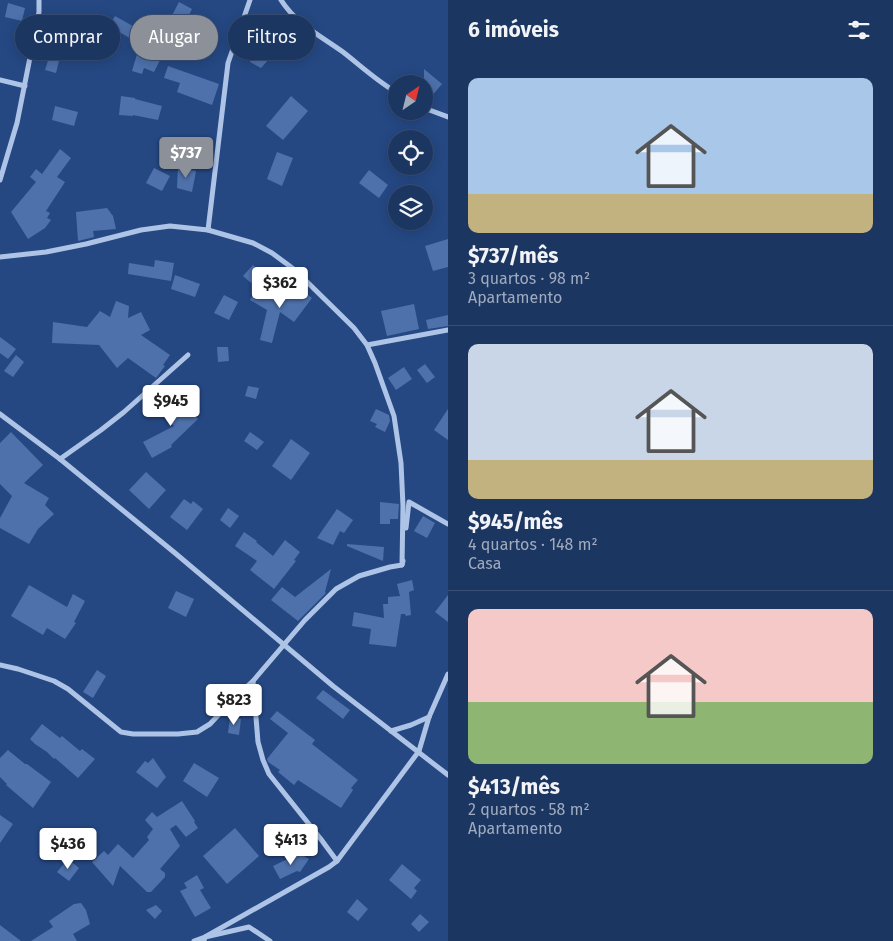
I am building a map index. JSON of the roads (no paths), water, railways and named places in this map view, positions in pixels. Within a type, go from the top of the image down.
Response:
[{"type":"street","points":[[0,180],[17,123],[39,12],[39,0]]},
{"type":"street","points":[[208,230],[228,63],[250,0]]},
{"type":"street","points":[[281,0],[301,23],[342,51],[388,87]]},
{"type":"street","points":[[0,80],[25,86]]},
{"type":"street","points":[[433,112],[448,118]]},
{"type":"street","points":[[0,257],[46,252],[141,230],[170,226],[208,230],[253,243],[295,270],[354,328],[367,345],[375,363],[394,416],[401,463],[403,506],[402,564]]},
{"type":"street","points":[[367,345],[448,330]]},
{"type":"street","points":[[60,460],[124,412],[188,355]]},
{"type":"street","points":[[0,414],[175,553],[333,686],[448,775]]},
{"type":"street","points":[[402,564],[409,502],[448,524]]},
{"type":"street","points":[[0,665],[54,681],[68,689],[121,732],[133,734],[178,734],[197,732],[210,724],[253,681],[283,645],[336,589],[359,576],[402,564]]},
{"type":"street","points":[[205,939],[337,861],[419,752],[429,717],[448,674]]},
{"type":"street","points":[[253,681],[258,742],[269,774],[337,861]]},
{"type":"street","points":[[391,731],[429,717]]},
{"type":"street","points":[[194,941],[249,927],[270,941]]}]
